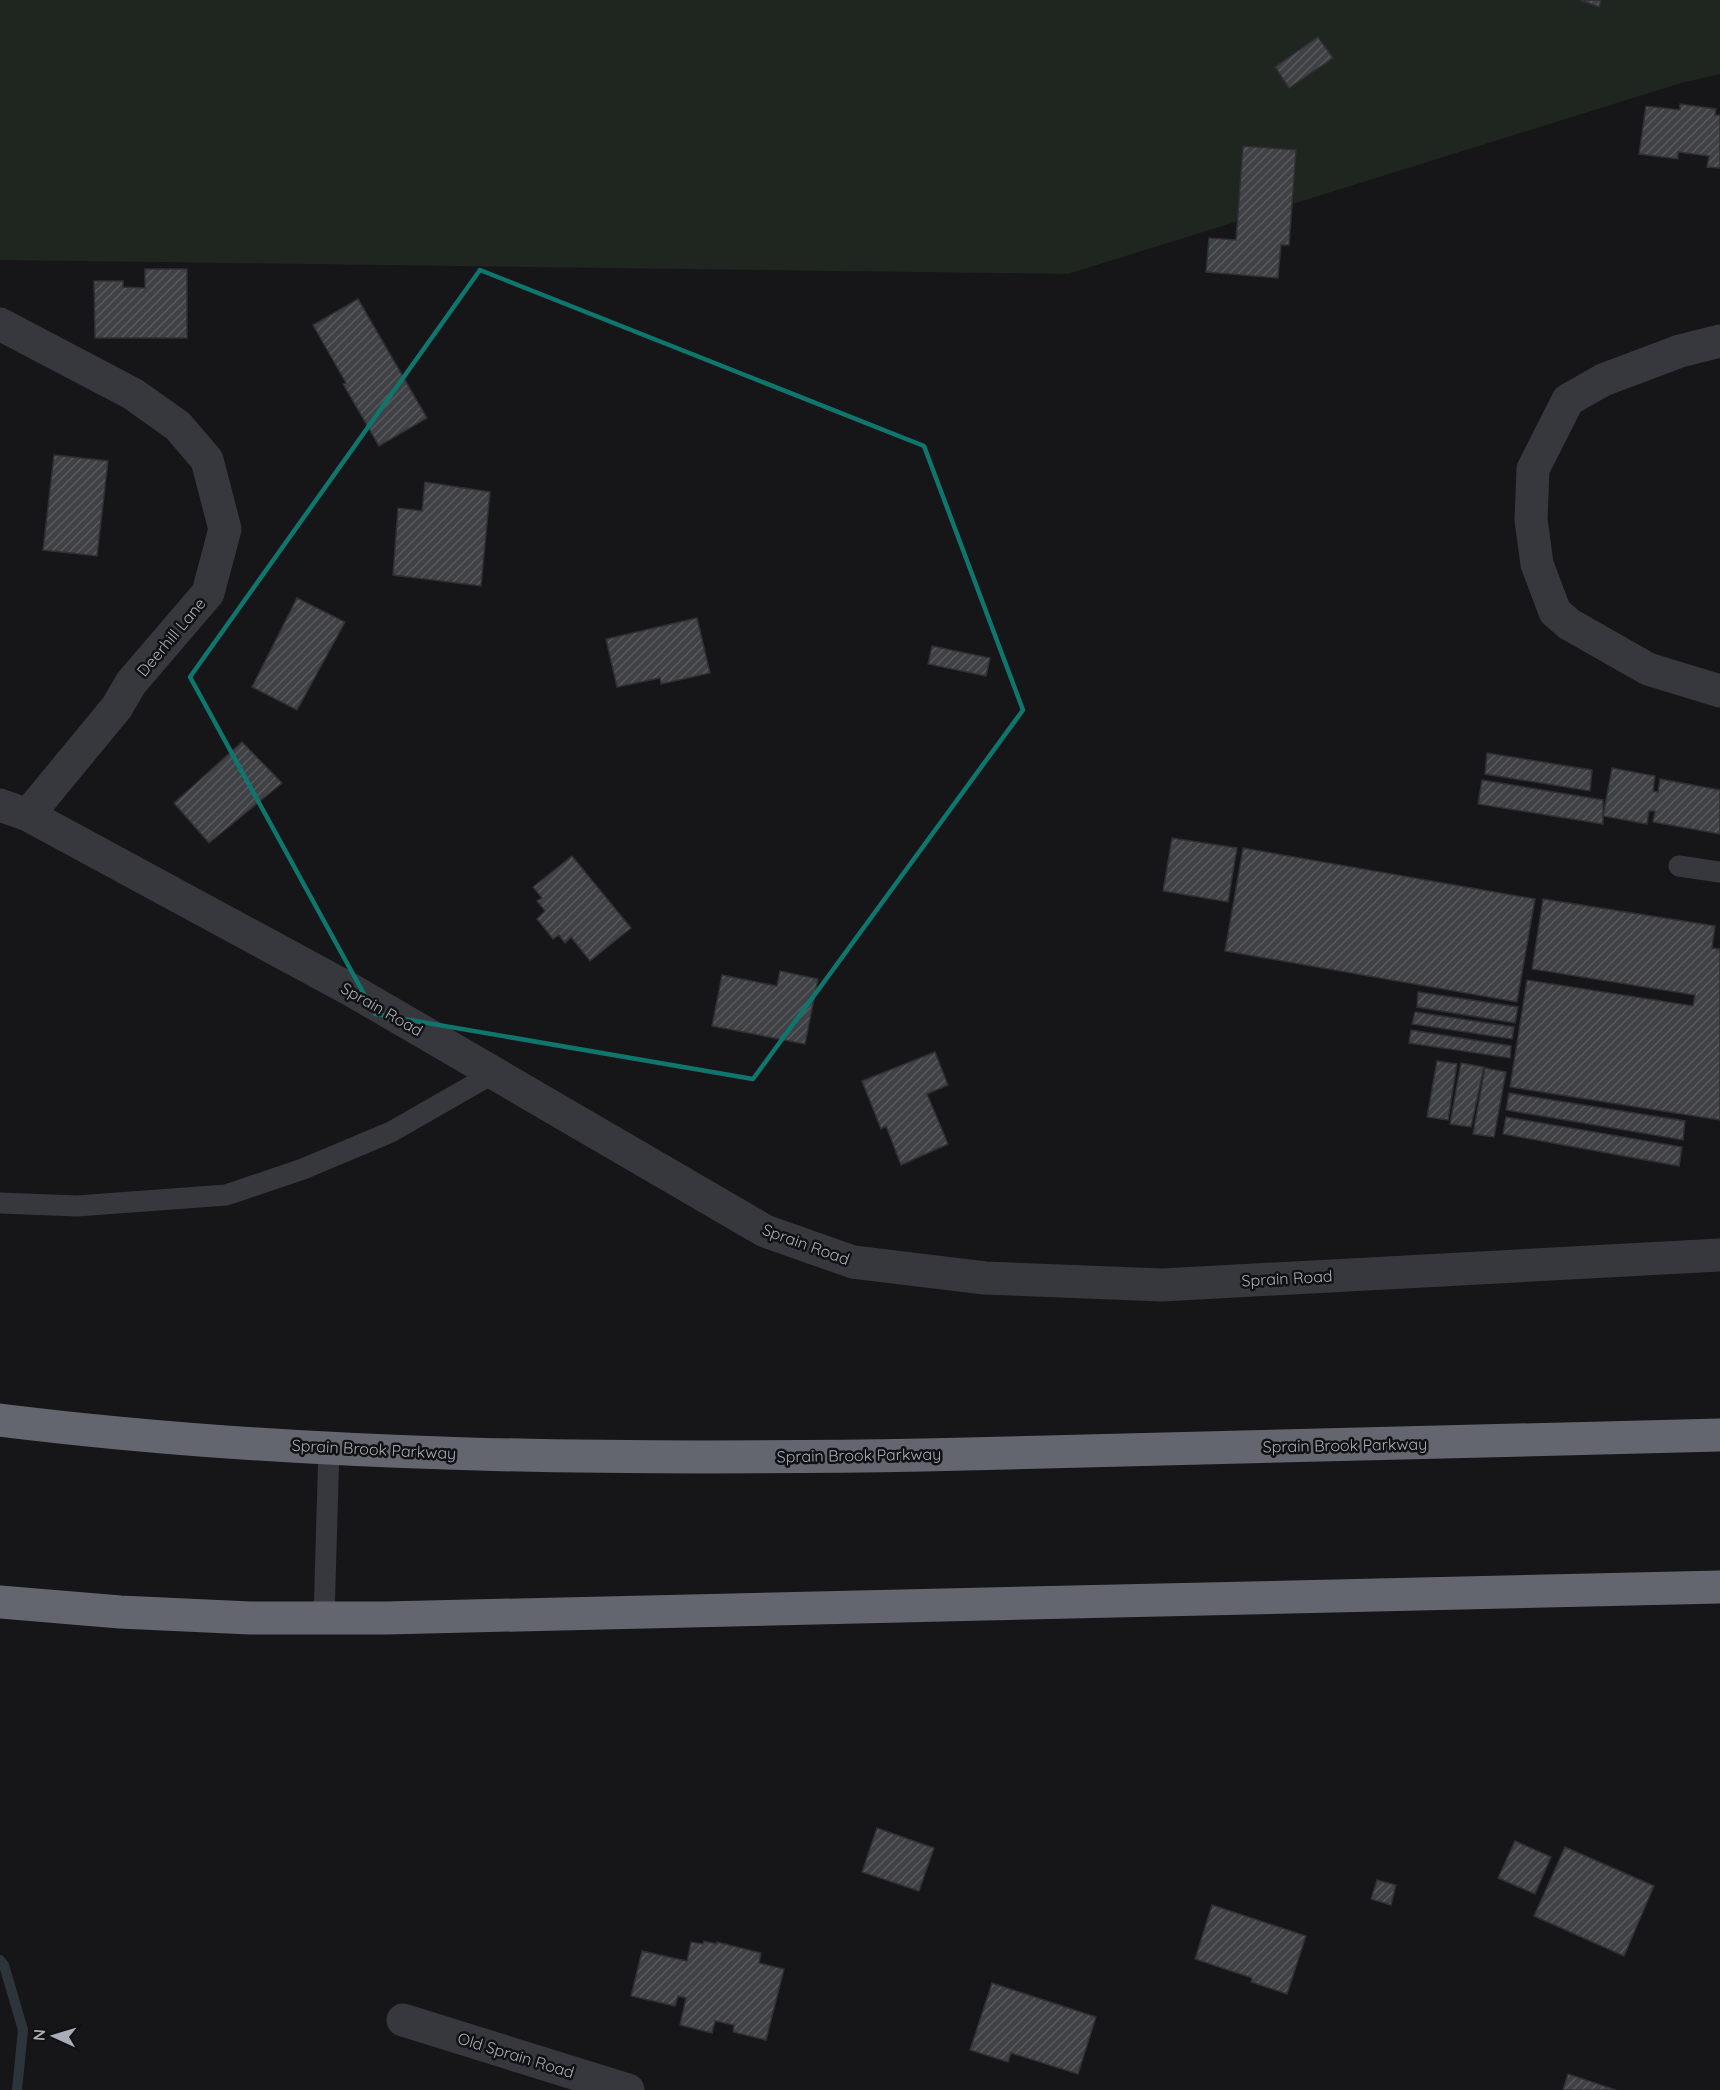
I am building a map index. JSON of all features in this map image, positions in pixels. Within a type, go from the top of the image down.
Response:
[{"type":"highway","name":"Sprain Brook Parkway","points":[[0,1420],[169,1437],[329,1447],[575,1456],[845,1456],[1720,1435]]},
{"type":"highway","points":[[0,1602],[120,1612],[250,1618],[324,1618],[518,1616],[1720,1587]]},
{"type":"street","name":"Deerhill Lane","points":[[0,324],[133,394],[178,426],[207,459],[225,529],[208,593],[131,683],[117,707],[14,810]]},
{"type":"street","points":[[1720,341],[1680,351],[1603,380],[1568,400],[1533,469],[1531,520],[1537,564],[1555,612],[1569,624],[1648,669],[1720,692]]},
{"type":"street","name":"Sprain Road","points":[[14,810],[353,992],[765,1231],[853,1262],[985,1278],[1162,1285],[1720,1255]]},
{"type":"street","name":"Old Sprain Road","points":[[403,2020],[628,2090]]},
{"type":"lane","points":[[1679,866],[1720,872]]},
{"type":"lane","points":[[0,1203],[77,1206],[226,1196],[303,1169],[391,1132],[494,1073]]},
{"type":"lane","points":[[324,1618],[329,1447]]},
{"type":"highlighted area","points":[[480,270],[924,446],[1023,710],[753,1079],[375,1014],[190,677]]},
{"type":"shaded area","points":[[0,0],[1720,0],[1720,74],[1681,83],[1068,274],[0,260]]},
{"type":"building","points":[[1580,0],[1601,0],[1599,7]]},
{"type":"building","points":[[1318,37],[1333,58],[1289,88],[1275,67]]},
{"type":"building","points":[[1680,104],[1716,109],[1715,115],[1720,115],[1720,168],[1707,167],[1709,156],[1678,152],[1678,159],[1639,154],[1646,106],[1680,110]]},
{"type":"building","points":[[1243,146],[1296,150],[1289,245],[1281,245],[1278,278],[1206,272],[1209,238],[1236,240]]},
{"type":"building","points":[[145,269],[187,269],[187,338],[95,338],[94,281],[123,281],[123,287],[145,288]]},
{"type":"building","points":[[358,299],[427,418],[379,446],[343,384],[346,383],[313,325]]},
{"type":"building","points":[[54,455],[108,461],[97,556],[43,550]]},
{"type":"building","points":[[425,482],[490,492],[481,586],[393,575],[398,508],[422,511]]},
{"type":"building","points":[[297,598],[345,622],[297,710],[252,687]]},
{"type":"building","points":[[697,618],[710,673],[661,684],[660,678],[617,687],[606,639]]},
{"type":"building","points":[[932,646],[990,658],[986,676],[928,664]]},
{"type":"building","points":[[242,742],[282,783],[209,843],[174,803]]},
{"type":"building","points":[[1487,753],[1592,770],[1590,791],[1485,774]]},
{"type":"building","points":[[1612,768],[1655,776],[1653,791],[1658,792],[1660,779],[1720,790],[1720,834],[1653,822],[1655,811],[1649,811],[1647,824],[1603,816]]},
{"type":"building","points":[[1482,780],[1603,800],[1603,824],[1478,804]]},
{"type":"building","points":[[1172,838],[1237,848],[1228,902],[1163,891]]},
{"type":"building","points":[[1243,848],[1535,899],[1517,1002],[1225,951]]},
{"type":"building","points":[[572,856],[631,928],[590,961],[571,937],[565,943],[559,935],[553,939],[537,919],[545,911],[537,901],[542,898],[533,887]]},
{"type":"building","points":[[1543,899],[1715,926],[1712,948],[1720,949],[1720,1120],[1510,1087],[1527,980],[1693,1006],[1695,995],[1532,969]]},
{"type":"building","points":[[780,971],[818,979],[805,1044],[712,1026],[722,975],[777,986]]},
{"type":"building","points":[[1418,992],[1518,1007],[1515,1023],[1417,1007]]},
{"type":"building","points":[[1415,1012],[1514,1027],[1512,1039],[1412,1024]]},
{"type":"building","points":[[1411,1030],[1511,1046],[1510,1058],[1409,1043]]},
{"type":"building","points":[[935,1052],[948,1085],[927,1094],[948,1144],[901,1165],[886,1126],[881,1129],[862,1081]]},
{"type":"building","points":[[1437,1061],[1457,1064],[1448,1120],[1427,1117]]},
{"type":"building","points":[[1461,1063],[1484,1067],[1471,1127],[1450,1124]]},
{"type":"building","points":[[1485,1068],[1506,1072],[1494,1137],[1473,1134]]},
{"type":"building","points":[[1509,1093],[1685,1121],[1683,1140],[1506,1110]]},
{"type":"building","points":[[1506,1117],[1682,1147],[1679,1166],[1503,1134]]},
{"type":"building","points":[[877,1828],[934,1848],[919,1891],[862,1872]]},
{"type":"building","points":[[1515,1841],[1551,1857],[1535,1894],[1498,1878]]},
{"type":"building","points":[[1565,1847],[1654,1886],[1624,1956],[1534,1916]]},
{"type":"building","points":[[1377,1880],[1396,1885],[1391,1905],[1371,1899]]},
{"type":"building","points":[[1212,1905],[1306,1936],[1287,1994],[1251,1982],[1252,1978],[1195,1959]]},
{"type":"building","points":[[704,1941],[761,1953],[759,1963],[784,1969],[766,2040],[733,2032],[734,2025],[715,2021],[712,2033],[680,2025],[686,1998],[678,1996],[675,2006],[631,1996],[642,1951],[687,1961],[691,1942],[703,1944]]},
{"type":"building","points":[[992,1983],[1096,2017],[1078,2074],[1011,2053],[1008,2062],[970,2050]]},
{"type":"building","points":[[1568,2074],[1616,2090],[1563,2090]]},
{"type":"waterway","points":[[0,1960],[4,1965],[23,2030],[17,2090]]}]
